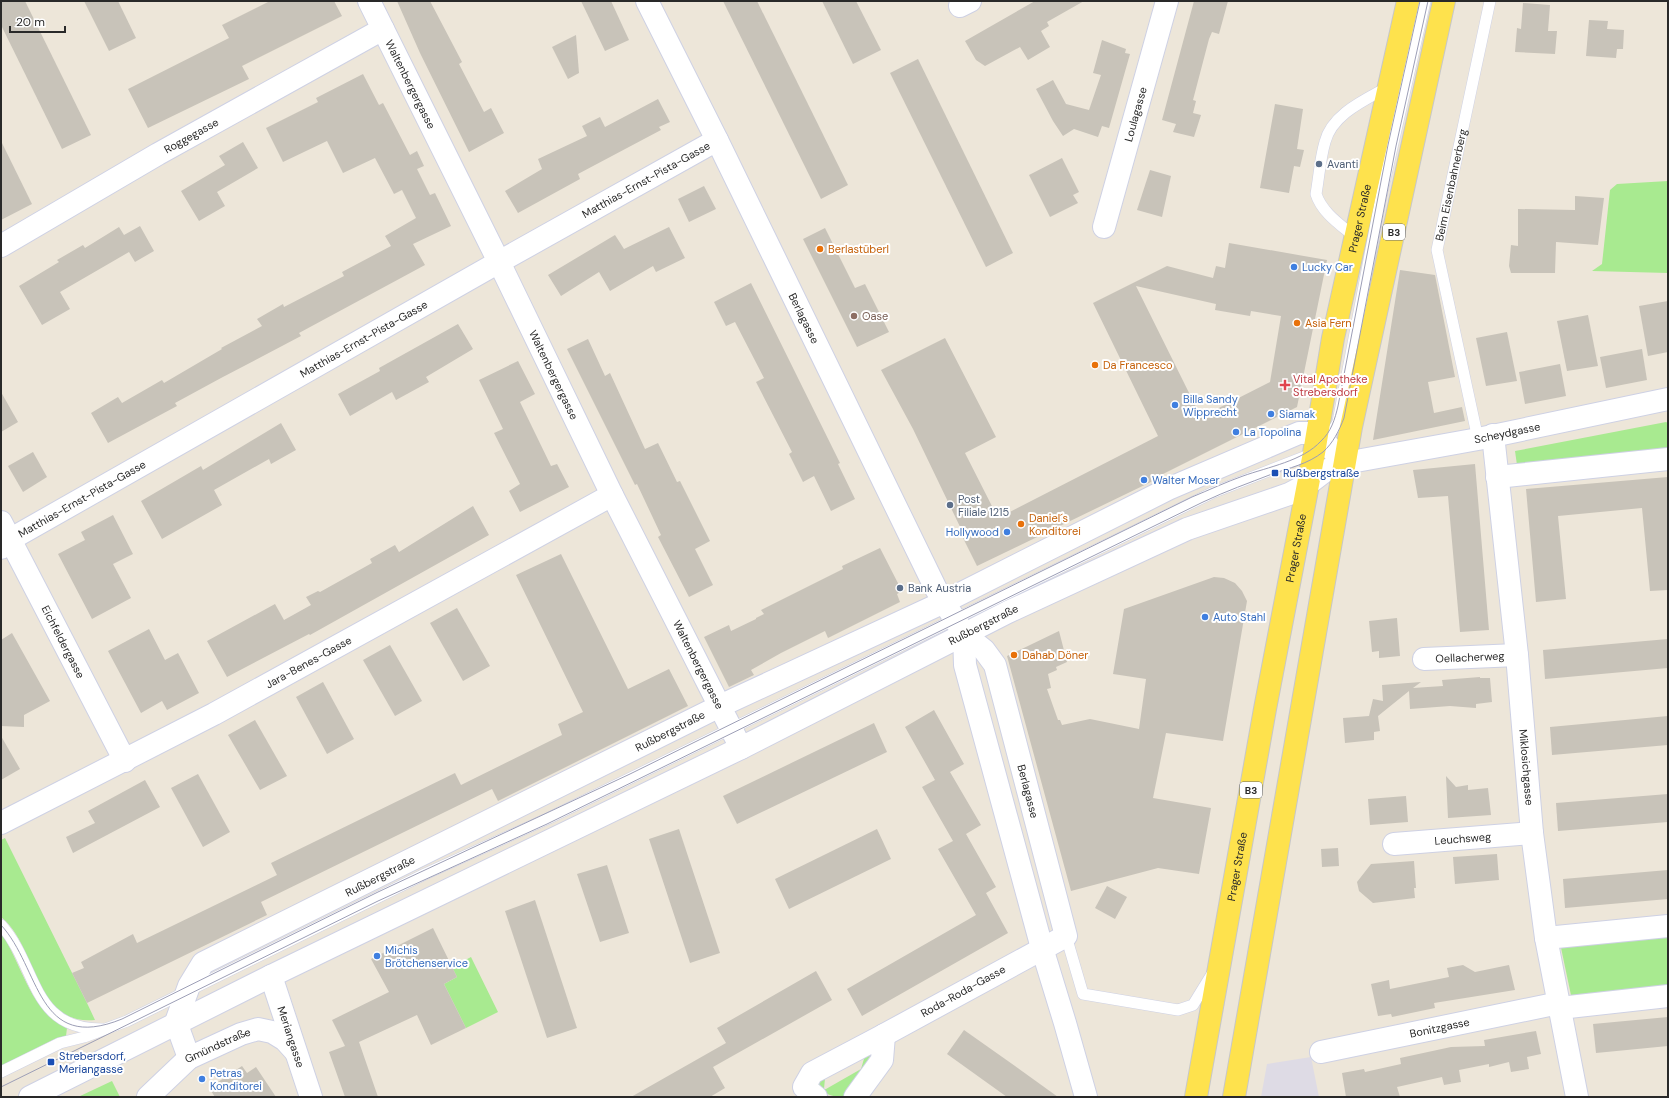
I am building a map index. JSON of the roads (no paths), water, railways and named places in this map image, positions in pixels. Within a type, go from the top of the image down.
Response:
[{"type":"main road","name":"Prager Straße","points":[[1196,1097],[1308,484],[1319,443],[1333,338],[1408,1]]},
{"type":"main road","name":"B3","points":[[1234,1097],[1356,402],[1444,1]]},
{"type":"street","name":"Waltenbergergasse","points":[[369,1],[499,262],[612,495],[741,748]]},
{"type":"street","name":"Berlagasse","points":[[647,1],[954,618],[964,665],[1042,948],[1086,1097]]},
{"type":"street","name":"Loulagasse","points":[[1104,227],[1167,1]]},
{"type":"street","name":"Roggegasse","points":[[1,246],[158,154],[383,29]]},
{"type":"street","name":"Matthias-Ernst-Pista-Gasse","points":[[4,537],[717,140]]},
{"type":"street","name":"Scheydgasse","points":[[1345,463],[1486,437],[1668,399]]},
{"type":"street","name":"Rußbergstraße","points":[[30,1097],[176,1022],[741,748],[954,618],[1175,486],[1299,433],[1319,443]]},
{"type":"street","name":"Miklosichgasse","points":[[1486,437],[1497,477],[1517,655],[1532,832],[1546,938],[1577,1097]]},
{"type":"street","points":[[1319,443],[1345,463]]},
{"type":"street","points":[[1497,477],[1668,459]]},
{"type":"street","name":"Rußbergstraße","points":[[176,1022],[187,991],[197,970],[203,963],[720,706],[1187,528],[1289,494],[1308,484],[1325,471],[1345,463]]},
{"type":"street","name":"Jara-Benes-Gasse","points":[[1,823],[125,761],[214,714],[612,495]]},
{"type":"street","name":"Eichfeldergasse","points":[[4,537],[125,761]]},
{"type":"street","name":"Berlagasse","points":[[954,618],[984,650],[995,665],[1066,936]]},
{"type":"street","name":"Oellacherweg","points":[[1424,659],[1517,655]]},
{"type":"street","name":"Leuchsweg","points":[[1394,844],[1532,832]]},
{"type":"street","points":[[1546,938],[1668,926]]},
{"type":"street","points":[[1042,948],[1066,936]]},
{"type":"street","name":"Roda-Roda-Gasse","points":[[810,1092],[812,1073],[1042,948]]},
{"type":"street","name":"Meriangasse","points":[[271,976],[311,1097]]},
{"type":"street","name":"Bonitzgasse","points":[[1321,1052],[1559,1006],[1668,996]]},
{"type":"street","points":[[176,1022],[189,1058]]},
{"type":"street","name":"Gmündstraße","points":[[148,1097],[189,1058],[241,1034],[258,1029],[272,1032],[285,1040],[295,1051]]},
{"type":"street","points":[[855,1097],[882,1060],[884,1035]]},
{"type":"lane","points":[[1319,443],[1338,422],[1344,399],[1382,192],[1425,1]]},
{"type":"lane","name":"Beim Eisenbahnerberg","points":[[1486,437],[1437,250],[1490,1]]},
{"type":"lane","points":[[1355,238],[1324,210],[1318,202],[1316,194],[1325,142],[1333,125],[1341,117],[1389,87]]},
{"type":"lane","points":[[1,1072],[49,1048],[127,1021],[425,874],[549,818],[954,618]]},
{"type":"lane","points":[[1,925],[14,941],[43,1003],[56,1016],[73,1025],[105,1029]]},
{"type":"lane","points":[[1066,936],[1083,994],[1178,1010],[1193,1006],[1220,962]]},
{"type":"tram line","points":[[1,925],[14,943],[44,1001],[56,1016],[72,1025],[94,1027],[122,1019],[378,892],[630,774],[1192,497],[1237,478],[1285,463],[1305,454],[1314,448],[1327,434],[1337,411],[1388,145],[1420,1]]},
{"type":"tram line","points":[[1,1087],[378,901],[547,824],[1203,502],[1272,474],[1305,463],[1323,452],[1330,445],[1344,418],[1396,146],[1428,1]]},
{"type":"place","name":"Avanti","points":[[1319,164]]},
{"type":"place","name":"Berlastüberl","points":[[820,249]]},
{"type":"place","name":"Lucky Car","points":[[1294,267]]},
{"type":"place","name":"Oase","points":[[854,316]]},
{"type":"place","name":"Asia Fern","points":[[1297,323]]},
{"type":"place","name":"Da Francesco","points":[[1095,365]]},
{"type":"place","name":"Vital Apotheke Strebersdorf","points":[[1285,385]]},
{"type":"place","name":"Billa Sandy Wipprecht","points":[[1175,405]]},
{"type":"place","name":"Siamak","points":[[1271,414]]},
{"type":"place","name":"La Topolina","points":[[1236,432]]},
{"type":"place","name":"Rußbergstraße","points":[[1275,473]]},
{"type":"place","name":"Walter Moser","points":[[1144,480]]},
{"type":"place","name":"Post Filiale 1215","points":[[950,505]]},
{"type":"place","name":"Daniel´s Konditorei","points":[[1021,524]]},
{"type":"place","name":"Hollywood","points":[[1007,532]]},
{"type":"place","name":"Bank Austria","points":[[900,588]]},
{"type":"place","name":"Auto Stahl","points":[[1205,617]]},
{"type":"place","name":"Dahab Döner","points":[[1014,655]]},
{"type":"place","name":"Michis Brötchenservice","points":[[377,956]]},
{"type":"place","name":"Strebersdorf, Meriangasse","points":[[51,1062]]},
{"type":"place","name":"Petras Konditorei","points":[[202,1079]]}]
